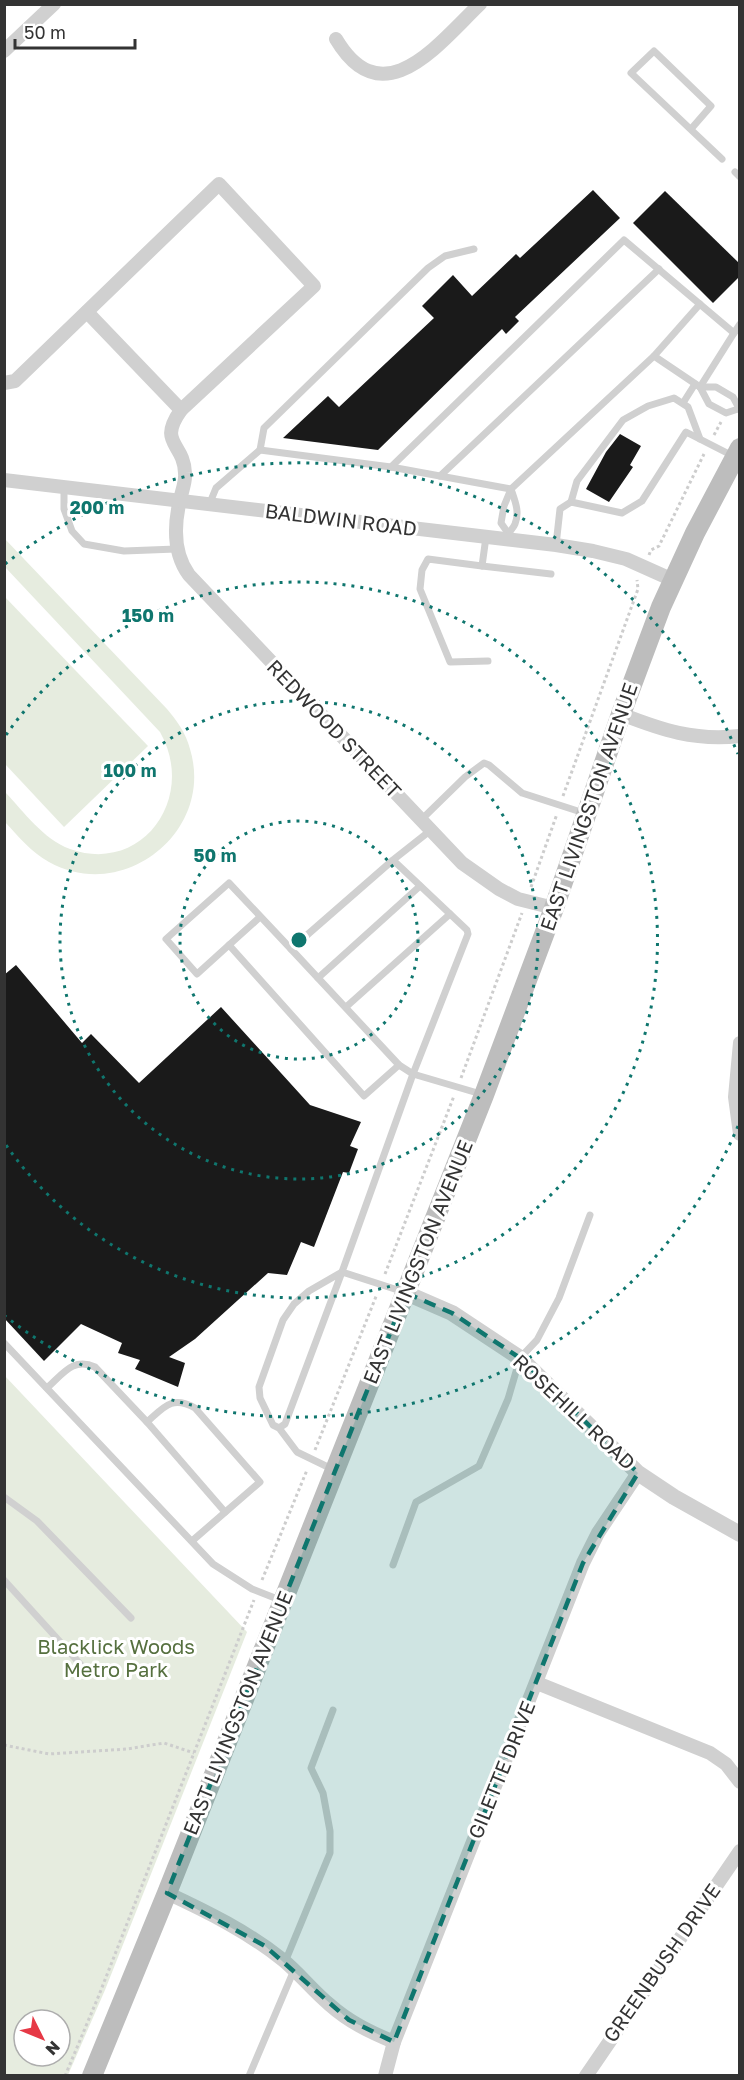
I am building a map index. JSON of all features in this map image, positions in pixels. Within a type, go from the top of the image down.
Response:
[{"type":"main road","name":"EAST LIVINGSTON AVENUE","points":[[92,2076],[484,1095],[554,908],[621,714],[661,607],[700,523],[737,452]]},
{"type":"street","points":[[7,45],[54,4]]},
{"type":"street","points":[[336,39],[345,54],[360,67],[384,74],[396,73],[419,62],[480,4]]},
{"type":"street","points":[[4,383],[15,381],[219,184],[314,286],[181,410],[170,428],[171,438],[184,462],[185,471],[185,481],[179,501],[176,549]]},
{"type":"street","points":[[87,312],[181,410]]},
{"type":"street","name":"BALDWIN ROAD","points":[[4,480],[486,537],[507,536],[626,559],[673,580]]},
{"type":"street","name":"REDWOOD STREET","points":[[176,549],[178,558],[189,575],[462,863],[499,889],[526,901],[554,908]]},
{"type":"street","points":[[621,714],[663,731],[685,736],[740,736]]},
{"type":"street","points":[[740,1043],[735,1097],[740,1134]]},
{"type":"street","name":"ROSEHILL ROAD","points":[[406,1293],[452,1313],[520,1358],[638,1473],[674,1497],[740,1534]]},
{"type":"street","name":"GILETTE DRIVE","points":[[385,2076],[394,2042],[583,1563],[604,1523],[638,1473]]},
{"type":"street","points":[[537,1683],[710,1753],[726,1764],[740,1782]]},
{"type":"street","name":"GREENBUSH DRIVE","points":[[586,2076],[740,1851]]},
{"type":"street","points":[[167,1893],[210,1912],[266,1946],[290,1966],[330,2006],[365,2030],[394,2042]]},
{"type":"lane","points":[[691,129],[711,106],[654,51],[631,73],[722,159]]},
{"type":"lane","points":[[391,467],[624,240],[734,333]]},
{"type":"lane","points":[[208,505],[216,488],[260,450],[264,428],[429,268],[445,256],[474,249]]},
{"type":"lane","points":[[440,476],[658,269]]},
{"type":"lane","points":[[511,489],[517,507],[515,525],[507,536],[501,523],[504,506],[511,489],[654,356],[700,304]]},
{"type":"lane","points":[[683,403],[740,324]]},
{"type":"lane","points":[[654,356],[697,386],[709,404],[726,413],[739,409],[733,397],[716,387],[697,386]]},
{"type":"lane","points":[[556,545],[561,509],[571,502],[577,481],[622,420],[648,406],[675,398],[688,407],[700,439]]},
{"type":"lane","points":[[571,502],[622,513],[632,508],[642,501],[686,432],[710,444],[737,452]]},
{"type":"lane","points":[[260,450],[391,467],[511,489]]},
{"type":"lane","points":[[64,487],[64,509],[72,531],[84,544],[124,551],[176,549]]},
{"type":"lane","points":[[482,566],[486,537]]},
{"type":"lane","points":[[488,661],[450,662],[420,589],[422,570],[428,559],[551,574]]},
{"type":"lane","points":[[291,949],[393,860],[426,825],[465,777],[484,763],[522,793],[586,814]]},
{"type":"lane","points":[[279,1428],[285,1424],[413,1074],[468,938],[467,930],[393,860]]},
{"type":"lane","points":[[260,917],[197,974],[166,939],[229,883],[399,1065],[413,1074],[484,1095]]},
{"type":"lane","points":[[318,978],[420,886]]},
{"type":"lane","points":[[346,1007],[450,914]]},
{"type":"lane","points":[[229,945],[364,1096],[399,1065]]},
{"type":"lane","points":[[393,1565],[416,1502],[479,1466],[508,1399],[520,1358],[537,1340],[559,1298],[590,1215]]},
{"type":"lane","points":[[335,1470],[297,1452],[279,1428],[273,1425],[260,1398],[259,1387],[284,1320],[294,1304],[309,1291],[342,1272],[406,1293]]},
{"type":"lane","points":[[4,1343],[213,1564],[258,1591],[282,1601]]},
{"type":"lane","points":[[47,1388],[74,1364],[85,1362],[95,1366],[225,1512]]},
{"type":"lane","points":[[147,1422],[164,1407],[175,1401],[186,1403],[195,1408],[260,1482],[192,1541]]},
{"type":"lane","points":[[4,1497],[37,1521],[131,1618]]},
{"type":"lane","points":[[4,1580],[82,1666]]},
{"type":"lane","points":[[249,2076],[330,1854],[330,1831],[323,1793],[311,1768],[333,1710]]},
{"type":"path","points":[[65,2076],[458,1087],[638,589],[636,582],[651,550],[659,546],[726,413]]},
{"type":"path","points":[[4,1745],[49,1754],[127,1749],[164,1743],[194,1753]]},
{"type":"highlighted area","points":[[406,1293],[452,1313],[520,1358],[638,1473],[583,1563],[394,2042],[349,2020],[265,1946],[167,1893]]},
{"type":"green space","points":[[4,538],[167,709],[186,738],[190,749],[194,779],[189,807],[176,832],[157,852],[133,866],[106,874],[78,873],[49,862],[36,854],[5,822],[5,792],[34,824],[60,844],[70,849],[96,854],[120,851],[140,841],[156,825],[167,804],[172,781],[170,757],[160,732],[5,567]]},
{"type":"green space","points":[[4,596],[148,746],[64,827],[5,764]]},
{"type":"green space","name":"Blacklick Woods Metro Park","points":[[4,1375],[247,1632],[105,1990],[72,2066],[72,2008],[12,2008],[12,2068],[71,2068],[68,2075],[5,2075]]},
{"type":"building","points":[[593,190],[620,218],[515,317],[519,321],[506,334],[502,329],[378,450],[283,438],[328,396],[339,407],[434,318],[422,306],[453,275],[472,296],[516,254],[520,258]]},
{"type":"building","points":[[665,191],[740,264],[740,276],[713,303],[633,223]]},
{"type":"building","points":[[620,434],[641,446],[630,465],[633,467],[609,502],[586,489],[606,452]]},
{"type":"building","points":[[16,965],[82,1043],[91,1034],[139,1083],[221,1007],[310,1105],[361,1122],[350,1146],[358,1149],[349,1173],[343,1172],[314,1247],[301,1242],[287,1275],[268,1273],[195,1339],[169,1357],[185,1363],[178,1387],[135,1369],[140,1360],[118,1353],[122,1343],[81,1324],[44,1361],[4,1318],[4,975]]}]
